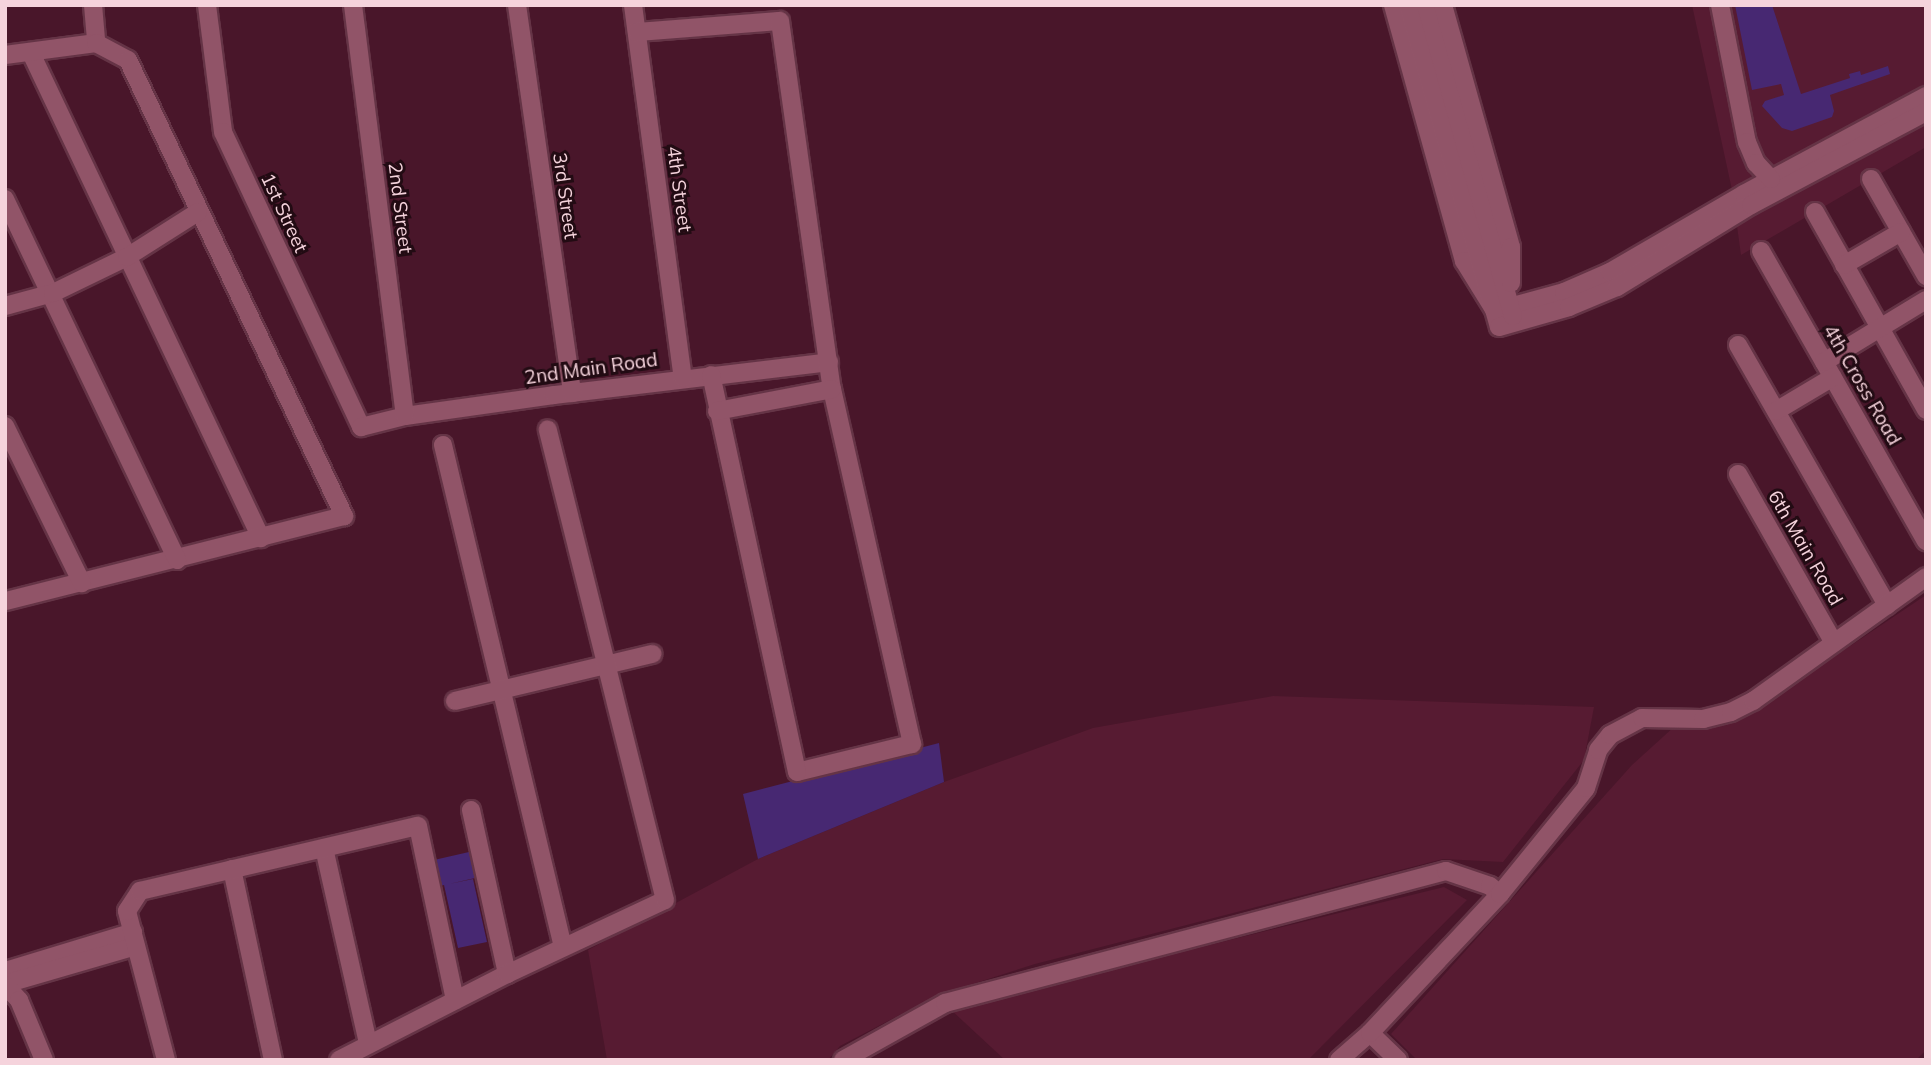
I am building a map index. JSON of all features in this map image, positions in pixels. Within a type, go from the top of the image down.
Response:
[{"type":"street","points":[[93,5],[96,43]]},
{"type":"street","name":"1st Street","points":[[207,5],[223,132],[361,427]]},
{"type":"street","name":"2nd Street","points":[[354,5],[405,416]]},
{"type":"street","name":"3rd Street","points":[[517,5],[572,393]]},
{"type":"street","name":"4th Street","points":[[633,5],[683,378]]},
{"type":"street","points":[[1392,5],[1464,261],[1507,314]]},
{"type":"street","points":[[1409,5],[1507,314]]},
{"type":"street","points":[[1426,5],[1485,246]]},
{"type":"street","points":[[1443,5],[1511,247],[1507,314]]},
{"type":"street","points":[[1720,5],[1746,142],[1756,163],[1771,179]]},
{"type":"street","points":[[637,32],[780,22],[832,389],[912,744],[797,772],[711,375]]},
{"type":"street","points":[[5,55],[96,43],[128,60],[344,516],[5,601]]},
{"type":"street","points":[[31,53],[261,538]]},
{"type":"street","points":[[1507,314],[1610,272],[1771,179],[1926,96]]},
{"type":"street","points":[[1507,314],[1569,307],[1617,287],[1751,205],[1926,112]]},
{"type":"street","points":[[1871,178],[1926,276]]},
{"type":"street","points":[[5,200],[52,293],[177,560]]},
{"type":"street","points":[[5,306],[52,293],[127,257],[198,212]]},
{"type":"street","points":[[1815,212],[1926,410]]},
{"type":"street","points":[[1844,265],[1901,232]]},
{"type":"street","name":"4th Cross Road","points":[[1761,251],[1926,541]]},
{"type":"street","points":[[1776,411],[1880,328],[1926,300]]},
{"type":"street","points":[[1738,345],[1887,605]]},
{"type":"street","name":"2nd Main Road","points":[[361,427],[405,416],[683,378],[829,362]]},
{"type":"street","points":[[718,411],[832,389]]},
{"type":"street","points":[[5,426],[82,583]]},
{"type":"street","points":[[338,1060],[507,974],[665,900],[548,429]]},
{"type":"street","points":[[443,445],[563,947]]},
{"type":"street","name":"6th Main Road","points":[[1738,474],[1834,643]]},
{"type":"street","points":[[1339,1060],[1370,1033],[1500,894],[1586,788],[1598,750],[1619,727],[1642,718],[1703,719],[1731,712],[1926,577]]},
{"type":"street","points":[[455,701],[652,654]]},
{"type":"street","points":[[471,810],[507,974]]},
{"type":"street","points":[[166,1060],[127,911],[140,891],[418,826],[455,1000]]},
{"type":"street","points":[[324,848],[368,1044]]},
{"type":"street","points":[[232,869],[273,1060]]},
{"type":"street","points":[[843,1060],[945,1003],[1446,871],[1490,886],[1500,894]]},
{"type":"street","points":[[44,1060],[19,1000],[5,984],[134,939]]},
{"type":"street","points":[[5,971],[86,954]]},
{"type":"street","points":[[1370,1033],[1398,1060]]},
{"type":"shaded area","points":[[1692,5],[1926,5],[1926,147],[1741,255],[1732,190]]},
{"type":"shaded area","points":[[1735,5],[1772,5],[1801,94],[1850,78],[1849,74],[1860,71],[1861,75],[1888,66],[1890,74],[1830,95],[1834,111],[1832,117],[1792,131],[1782,128],[1762,106],[1765,101],[1784,95],[1781,84],[1752,90]]},
{"type":"shaded area","points":[[1926,595],[1926,1050],[1916,1060],[1417,1060],[1391,1034],[1632,765],[1675,726],[1706,730],[1743,718]]},
{"type":"shaded area","points":[[1273,696],[1594,707],[1584,760],[1503,862],[1443,859],[1035,964],[938,995],[840,1046],[828,1060],[607,1060],[588,950],[758,859],[944,782],[1093,728]]},
{"type":"shaded area","points":[[939,743],[944,782],[758,859],[743,794]]},
{"type":"shaded area","points":[[469,852],[475,878],[449,884],[473,879],[487,942],[458,948],[444,885],[440,886],[434,860]]},
{"type":"shaded area","points":[[1444,887],[1467,900],[1308,1060],[1005,1060],[950,1009]]}]
